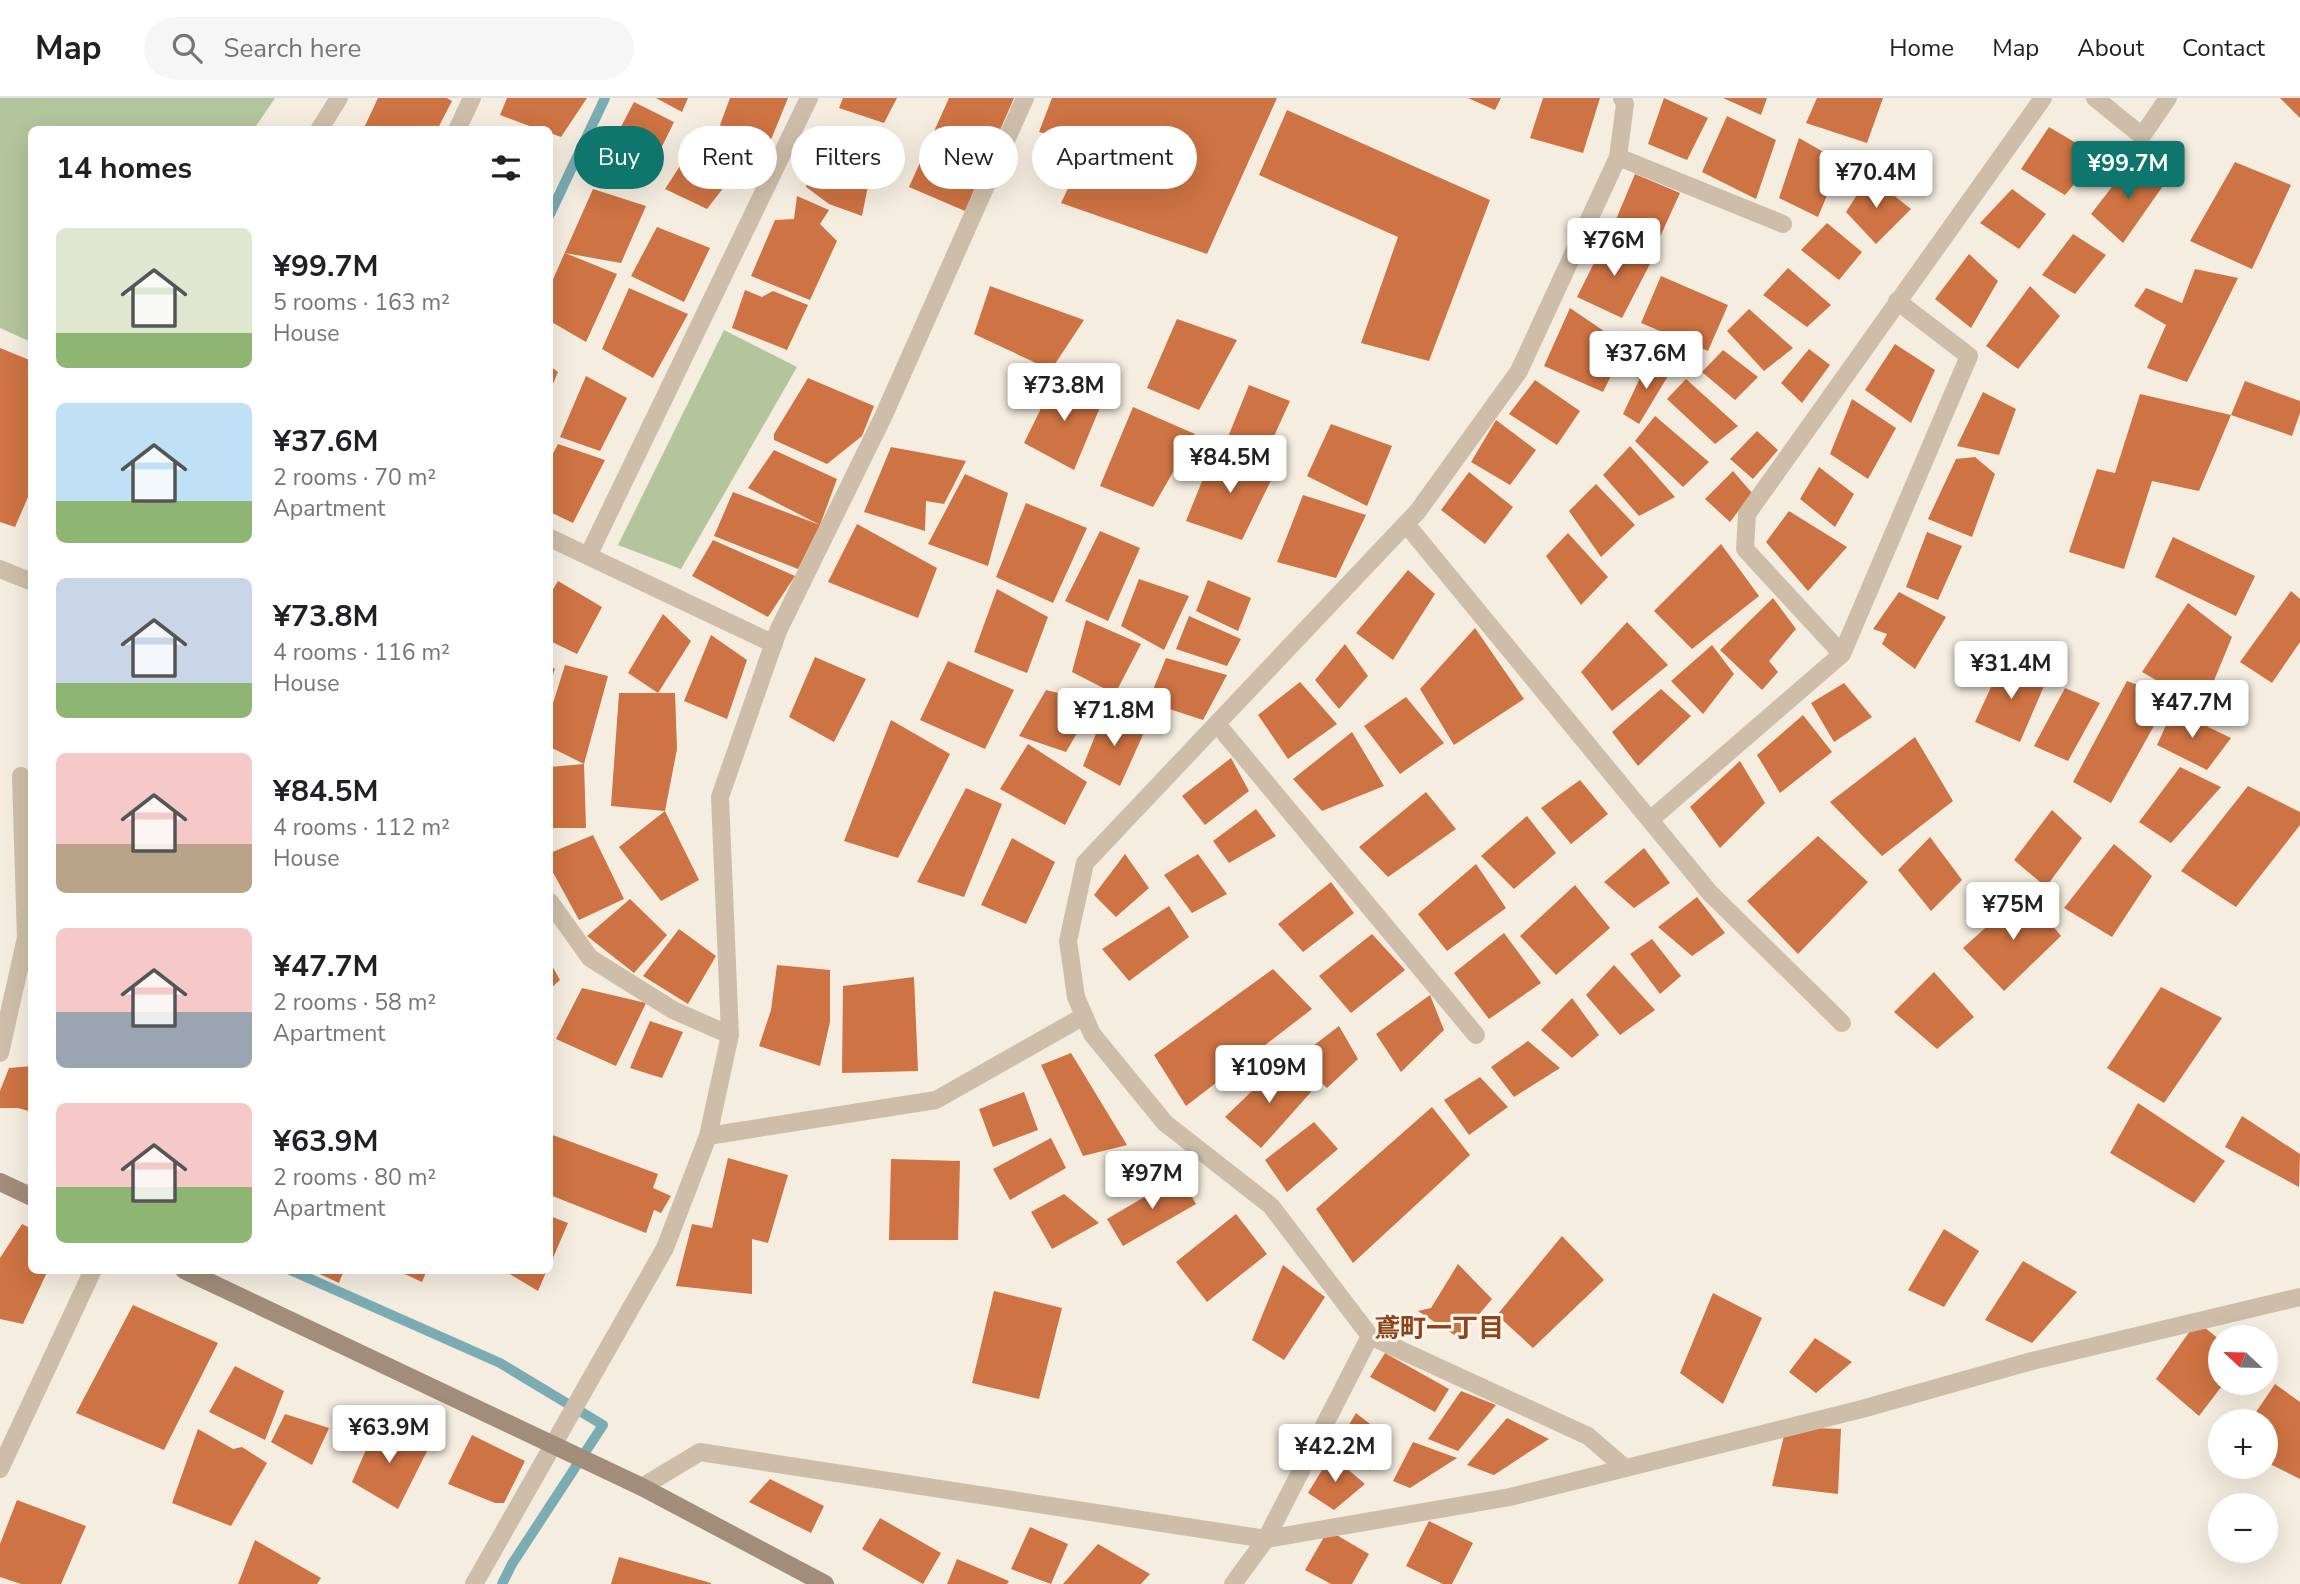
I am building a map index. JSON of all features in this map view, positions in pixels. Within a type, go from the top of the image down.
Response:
[{"type":"street","points":[[321,126],[338,98]]},
{"type":"street","points":[[459,126],[472,98]]},
{"type":"street","points":[[588,556],[809,98]]},
{"type":"street","points":[[474,1584],[665,1248],[708,1136],[730,1035],[720,797],[774,644],[884,417],[1025,98]]},
{"type":"street","points":[[1622,98],[1625,104],[1618,157],[1519,371],[1406,524],[1085,863],[1068,941],[1076,997],[1092,1034],[1165,1123],[1271,1206],[1370,1336],[1588,1436],[1624,1467]]},
{"type":"street","points":[[1842,654],[1745,549],[1746,514],[2043,98]]},
{"type":"street","points":[[2095,98],[2142,135],[2168,98]]},
{"type":"street","points":[[1618,157],[1783,224]]},
{"type":"street","points":[[1650,820],[1842,654],[1969,356],[1897,301]]},
{"type":"street","points":[[1406,524],[1710,893],[1842,1023]]},
{"type":"street","points":[[553,539],[774,644]]},
{"type":"street","points":[[0,569],[28,580]]},
{"type":"street","points":[[1216,724],[1476,1035]]},
{"type":"street","points":[[0,1053],[26,938],[21,776]]},
{"type":"street","points":[[553,906],[590,958],[673,1010],[730,1035]]},
{"type":"street","points":[[708,1136],[936,1100],[1084,1016]]},
{"type":"street","points":[[0,1182],[28,1195]]},
{"type":"street","points":[[0,1469],[91,1274]]},
{"type":"street","points":[[192,1274],[642,1487],[825,1584]]},
{"type":"street","points":[[642,1487],[700,1452],[1266,1539],[1510,1497],[1862,1409],[2032,1361],[2300,1297]]},
{"type":"street","points":[[1233,1584],[1266,1539],[1370,1336]]},
{"type":"green space","points":[[0,98],[275,98],[256,126],[28,126],[28,341],[0,328]]},
{"type":"green space","points":[[724,330],[797,367],[681,569],[618,545]]},
{"type":"building","points":[[378,98],[447,98],[452,101],[439,126],[365,126]]},
{"type":"building","points":[[507,98],[587,98],[561,137],[553,134],[553,126],[529,126],[500,115]]},
{"type":"building","points":[[656,98],[688,98],[682,112]]},
{"type":"building","points":[[730,98],[788,98],[777,126],[720,125]]},
{"type":"building","points":[[843,98],[897,98],[884,123],[839,108]]},
{"type":"building","points":[[949,98],[1014,98],[1002,126],[936,126]]},
{"type":"building","points":[[1052,98],[1277,98],[1207,254],[1061,203],[1068,189],[1197,189],[1197,126],[1041,126]]},
{"type":"building","points":[[1468,98],[1501,98],[1495,110]]},
{"type":"building","points":[[1543,98],[1600,98],[1583,153],[1530,138]]},
{"type":"building","points":[[1664,98],[1708,118],[1687,160],[1648,144]]},
{"type":"building","points":[[1723,98],[1767,98],[1761,115]]},
{"type":"building","points":[[1817,98],[1883,98],[1867,143],[1806,123]]},
{"type":"building","points":[[2280,98],[2300,98],[2300,118]]},
{"type":"building","points":[[634,102],[674,122],[664,142],[664,126],[621,126]]},
{"type":"building","points":[[1287,110],[1490,200],[1429,361],[1361,343],[1398,237],[1259,175]]},
{"type":"building","points":[[1727,116],[1776,140],[1756,199],[1702,172]]},
{"type":"building","points":[[2049,127],[2098,156],[2065,195],[2021,169]]},
{"type":"building","points":[[1799,138],[1841,162],[1818,217],[1779,198]]},
{"type":"building","points":[[2132,161],[2165,183],[2123,243],[2091,214]]},
{"type":"building","points":[[2235,162],[2291,185],[2252,269],[2190,241]]},
{"type":"building","points":[[919,165],[919,189],[975,189],[965,211],[909,187]]},
{"type":"building","points":[[678,169],[678,189],[722,189],[707,209],[665,189]]},
{"type":"building","points":[[1635,174],[1680,193],[1654,250],[1612,229]]},
{"type":"building","points":[[1869,176],[1911,209],[1876,244],[1846,212]]},
{"type":"building","points":[[593,189],[646,206],[621,263],[565,253],[617,274],[586,342],[553,323],[553,279]]},
{"type":"building","points":[[809,189],[867,189],[862,216],[829,204]]},
{"type":"building","points":[[2012,189],[2046,214],[2019,249],[1980,223]]},
{"type":"building","points":[[797,196],[829,210],[820,224],[837,241],[810,300],[751,276],[775,220],[794,219]]},
{"type":"building","points":[[1827,223],[1862,252],[1839,280],[1801,250]]},
{"type":"building","points":[[657,227],[710,248],[684,302],[631,276]]},
{"type":"building","points":[[2073,234],[2106,255],[2075,294],[2042,275]]},
{"type":"building","points":[[1606,239],[1652,260],[1622,318],[1577,297]]},
{"type":"building","points":[[1969,254],[1998,281],[1971,328],[1935,299]]},
{"type":"building","points":[[1788,268],[1831,305],[1807,327],[1763,295]]},
{"type":"building","points":[[2195,269],[2238,278],[2187,382],[2147,368],[2166,325],[2134,306],[2146,288],[2182,303]]},
{"type":"building","points":[[1661,276],[1728,305],[1708,351],[1641,323]]},
{"type":"building","points":[[990,286],[1084,320],[1051,370],[974,334]]},
{"type":"building","points":[[2030,286],[2060,316],[2018,369],[1986,346]]},
{"type":"building","points":[[629,288],[688,314],[653,378],[602,349]]},
{"type":"building","points":[[745,290],[762,297],[773,291],[808,305],[787,350],[732,328]]},
{"type":"building","points":[[1570,308],[1626,346],[1603,392],[1544,366]]},
{"type":"building","points":[[1749,309],[1793,348],[1764,371],[1727,331]]},
{"type":"building","points":[[1177,319],[1237,340],[1199,410],[1147,388]]},
{"type":"building","points":[[1895,344],[1935,370],[1911,423],[1865,390]]},
{"type":"building","points":[[0,348],[28,359],[28,497],[15,527],[0,522]]},
{"type":"building","points":[[1809,349],[1830,365],[1802,403],[1781,383]]},
{"type":"building","points":[[1723,350],[1758,377],[1735,400],[1702,372]]},
{"type":"building","points":[[1648,361],[1671,371],[1639,424],[1623,414]]},
{"type":"building","points":[[553,368],[558,372],[553,384]]},
{"type":"building","points":[[586,376],[627,398],[600,451],[560,437]]},
{"type":"building","points":[[808,378],[874,406],[862,436],[827,464],[774,440],[774,434]]},
{"type":"building","points":[[1056,378],[1103,400],[1074,470],[1024,443]]},
{"type":"building","points":[[1686,379],[1738,426],[1715,444],[1667,399]]},
{"type":"building","points":[[1535,380],[1580,411],[1557,445],[1509,414]]},
{"type":"building","points":[[2245,381],[2300,401],[2300,413],[2292,436],[2231,415]]},
{"type":"building","points":[[1249,385],[1290,401],[1265,456],[1226,442]]},
{"type":"building","points":[[1983,392],[2016,409],[1999,455],[1957,446]]},
{"type":"building","points":[[2140,394],[2231,415],[2199,491],[2152,481],[2124,569],[2069,552],[2097,469],[2115,473]]},
{"type":"building","points":[[1852,399],[1896,428],[1868,479],[1830,454]]},
{"type":"building","points":[[1133,407],[1195,434],[1153,507],[1100,486]]},
{"type":"building","points":[[1655,416],[1709,462],[1683,487],[1635,441]]},
{"type":"building","points":[[1496,420],[1536,450],[1510,485],[1471,462]]},
{"type":"building","points":[[1331,424],[1392,446],[1367,506],[1307,476]]},
{"type":"building","points":[[1757,431],[1778,450],[1753,479],[1730,459]]},
{"type":"building","points":[[558,444],[605,460],[573,523],[553,513],[553,453]]},
{"type":"building","points":[[1630,446],[1675,497],[1639,516],[1603,475]]},
{"type":"building","points":[[891,447],[966,461],[944,504],[926,501],[925,531],[864,512]]},
{"type":"building","points":[[1215,449],[1275,472],[1242,540],[1186,521]]},
{"type":"building","points":[[774,450],[837,479],[820,525],[748,488]]},
{"type":"building","points":[[1975,457],[1995,474],[1972,537],[1928,519],[1956,459]]},
{"type":"building","points":[[1819,467],[1854,494],[1835,527],[1800,499]]},
{"type":"building","points":[[1733,471],[1752,493],[1730,522],[1705,499]]},
{"type":"building","points":[[1469,472],[1513,507],[1485,544],[1441,510]]},
{"type":"building","points":[[965,474],[1008,493],[988,566],[928,544]]},
{"type":"building","points":[[1596,484],[1635,525],[1601,557],[1569,511]]},
{"type":"building","points":[[733,492],[820,525],[798,569],[714,536]]},
{"type":"building","points":[[1303,495],[1366,515],[1336,578],[1277,562]]},
{"type":"building","points":[[1026,503],[1087,528],[1053,603],[996,577]]},
{"type":"building","points":[[1789,511],[1847,547],[1808,591],[1766,542]]},
{"type":"building","points":[[857,524],[937,568],[918,618],[828,582]]},
{"type":"building","points":[[1100,531],[1140,548],[1108,621],[1065,601]]},
{"type":"building","points":[[1927,532],[1962,546],[1938,600],[1906,587]]},
{"type":"building","points":[[1568,533],[1608,577],[1581,605],[1546,556]]},
{"type":"building","points":[[2173,537],[2255,576],[2236,616],[2155,577]]},
{"type":"building","points":[[713,540],[795,576],[768,617],[692,576]]},
{"type":"building","points":[[1721,544],[1759,596],[1692,649],[1654,611]]},
{"type":"building","points":[[1408,570],[1435,594],[1393,660],[1356,633]]},
{"type":"building","points":[[1139,579],[1189,596],[1164,650],[1121,626]]},
{"type":"building","points":[[1208,580],[1251,598],[1238,631],[1196,611]]},
{"type":"building","points":[[558,581],[602,607],[577,654],[553,642],[553,589]]},
{"type":"building","points":[[997,589],[1048,617],[1027,673],[974,652]]},
{"type":"building","points":[[2291,591],[2300,599],[2300,642],[2272,683],[2240,662]]},
{"type":"building","points":[[1899,592],[1946,617],[1915,669],[1882,644],[1887,634],[1873,629]]},
{"type":"building","points":[[1773,598],[1796,629],[1769,661],[1778,672],[1762,690],[1720,650]]},
{"type":"building","points":[[2188,603],[2232,637],[2203,707],[2142,672]]},
{"type":"building","points":[[663,614],[691,641],[658,693],[628,673]]},
{"type":"building","points":[[1189,616],[1241,639],[1227,666],[1176,649]]},
{"type":"building","points":[[1086,620],[1141,644],[1115,694],[1072,672]]},
{"type":"building","points":[[1627,622],[1668,665],[1612,711],[1581,672]]},
{"type":"building","points":[[1475,628],[1524,699],[1454,745],[1420,689]]},
{"type":"building","points":[[711,635],[747,660],[727,719],[684,701]]},
{"type":"building","points":[[1345,644],[1368,676],[1339,709],[1315,680]]},
{"type":"building","points":[[1712,645],[1734,674],[1703,714],[1671,681]]},
{"type":"building","points":[[815,657],[866,679],[834,742],[789,717]]},
{"type":"building","points":[[1166,658],[1227,675],[1203,720],[1148,702]]},
{"type":"building","points":[[948,661],[1014,690],[985,749],[920,720]]},
{"type":"building","points":[[2003,661],[2047,679],[2020,742],[1975,722]]},
{"type":"building","points":[[565,665],[608,676],[584,764],[553,748],[553,703]]},
{"type":"building","points":[[2127,681],[2170,697],[2111,803],[2073,782]]},
{"type":"building","points":[[1300,682],[1337,724],[1288,759],[1258,715]]},
{"type":"building","points":[[1844,683],[1872,717],[1834,742],[1811,703]]},
{"type":"building","points":[[2065,688],[2100,703],[2068,761],[2034,746]]},
{"type":"building","points":[[1661,689],[1691,716],[1638,766],[1612,732]]},
{"type":"building","points":[[1046,690],[1095,702],[1066,752],[1019,736]]},
{"type":"building","points":[[619,693],[675,693],[677,749],[665,811],[611,806]]},
{"type":"building","points":[[1406,697],[1444,743],[1400,774],[1364,726]]},
{"type":"building","points":[[2173,710],[2231,738],[2207,770],[2157,745]]},
{"type":"building","points":[[1105,711],[1146,728],[1120,786],[1083,766]]},
{"type":"building","points":[[1803,715],[1832,752],[1780,793],[1757,755]]},
{"type":"building","points":[[891,720],[950,754],[898,858],[844,841]]},
{"type":"building","points":[[1352,732],[1384,786],[1322,811],[1293,779]]},
{"type":"building","points":[[1915,737],[1953,801],[1882,856],[1830,802]]},
{"type":"building","points":[[1028,744],[1087,782],[1065,825],[1000,789]]},
{"type":"building","points":[[1231,758],[1249,791],[1205,825],[1182,796]]},
{"type":"building","points":[[1740,761],[1765,803],[1720,848],[1690,807]]},
{"type":"building","points":[[584,764],[586,828],[553,828],[553,767]]},
{"type":"building","points":[[2180,767],[2221,787],[2171,843],[2139,822]]},
{"type":"building","points":[[1580,780],[1608,814],[1571,844],[1541,808]]},
{"type":"building","points":[[2248,786],[2300,812],[2300,825],[2236,907],[2181,871]]},
{"type":"building","points":[[966,788],[1002,804],[964,897],[917,882]]},
{"type":"building","points":[[1426,792],[1456,829],[1388,877],[1359,847]]},
{"type":"building","points":[[1256,809],[1276,836],[1229,863],[1213,841]]},
{"type":"building","points":[[2052,810],[2082,838],[2046,887],[2014,860]]},
{"type":"building","points":[[665,811],[699,880],[661,901],[619,847]]},
{"type":"building","points":[[1527,816],[1556,853],[1514,889],[1481,856]]},
{"type":"building","points":[[593,835],[624,899],[579,920],[553,872],[553,852]]},
{"type":"building","points":[[1818,836],[1868,882],[1798,954],[1747,901]]},
{"type":"building","points":[[1930,837],[1962,880],[1931,911],[1898,870]]},
{"type":"building","points":[[1012,838],[1055,862],[1026,924],[981,905]]},
{"type":"building","points":[[2114,844],[2152,876],[2112,937],[2064,908]]},
{"type":"building","points":[[1644,848],[1670,883],[1634,908],[1604,882]]},
{"type":"building","points":[[1125,854],[1149,888],[1116,917],[1094,895]]},
{"type":"building","points":[[1198,854],[1227,894],[1192,913],[1164,875]]},
{"type":"building","points":[[1476,864],[1506,908],[1447,951],[1418,914]]},
{"type":"building","points":[[1331,882],[1354,913],[1303,952],[1278,924]]},
{"type":"building","points":[[1575,885],[1610,928],[1556,975],[1520,936]]},
{"type":"building","points":[[2025,892],[2061,936],[2004,991],[1963,948]]},
{"type":"building","points":[[1697,897],[1725,933],[1692,956],[1658,927]]},
{"type":"building","points":[[630,899],[667,935],[634,973],[587,936]]},
{"type":"building","points":[[1169,906],[1189,937],[1129,981],[1102,949]]},
{"type":"building","points":[[679,929],[716,956],[688,1004],[643,976]]},
{"type":"building","points":[[1504,933],[1541,983],[1489,1019],[1454,973]]},
{"type":"building","points":[[1372,934],[1405,970],[1351,1013],[1319,976]]},
{"type":"building","points":[[1652,939],[1681,976],[1660,994],[1630,954]]},
{"type":"building","points":[[777,965],[830,970],[830,1022],[820,1066],[759,1046],[771,1010]]},
{"type":"building","points":[[1614,965],[1655,1010],[1620,1035],[1586,995]]},
{"type":"building","points":[[553,967],[560,980],[553,986]]},
{"type":"building","points":[[1273,969],[1312,1009],[1186,1106],[1154,1055]]},
{"type":"building","points":[[1934,972],[1974,1017],[1937,1049],[1894,1012]]},
{"type":"building","points":[[914,977],[918,1071],[842,1073],[843,986]]},
{"type":"building","points":[[2161,987],[2222,1018],[2164,1103],[2107,1068]]},
{"type":"building","points":[[582,988],[646,1003],[616,1066],[556,1039]]},
{"type":"building","points":[[1430,995],[1444,1030],[1401,1072],[1376,1034]]},
{"type":"building","points":[[1572,998],[1599,1035],[1572,1058],[1541,1030]]},
{"type":"building","points":[[650,1021],[683,1032],[662,1078],[630,1068]]},
{"type":"building","points":[[1339,1026],[1358,1059],[1327,1088],[1296,1059]]},
{"type":"building","points":[[1528,1041],[1560,1068],[1514,1097],[1491,1067]]},
{"type":"building","points":[[1071,1053],[1127,1145],[1083,1156],[1041,1065]]},
{"type":"building","points":[[1282,1062],[1311,1092],[1261,1148],[1225,1117]]},
{"type":"building","points":[[28,1066],[28,1111],[0,1108],[0,1091],[9,1068]]},
{"type":"building","points":[[1480,1077],[1508,1107],[1469,1135],[1444,1100]]},
{"type":"building","points":[[1024,1092],[1038,1130],[993,1147],[979,1109]]},
{"type":"building","points":[[2138,1103],[2225,1161],[2194,1203],[2110,1153]]},
{"type":"building","points":[[1432,1107],[1470,1155],[1353,1263],[1316,1209]]},
{"type":"building","points":[[2242,1116],[2300,1154],[2299,1187],[2225,1147]]},
{"type":"building","points":[[1314,1122],[1338,1149],[1287,1192],[1265,1160]]},
{"type":"building","points":[[553,1135],[658,1174],[653,1188],[671,1196],[661,1213],[654,1210],[646,1233],[553,1196]]},
{"type":"building","points":[[1051,1138],[1066,1168],[1010,1200],[993,1169]]},
{"type":"building","points":[[728,1158],[788,1175],[768,1243],[752,1239],[752,1294],[676,1286],[692,1224],[712,1228]]},
{"type":"building","points":[[891,1159],[960,1161],[958,1240],[889,1240]]},
{"type":"building","points":[[1180,1176],[1196,1204],[1123,1246],[1107,1219]]},
{"type":"building","points":[[1064,1194],[1099,1223],[1052,1249],[1031,1212]]},
{"type":"building","points":[[1236,1214],[1267,1254],[1207,1302],[1176,1262]]},
{"type":"building","points":[[553,1217],[568,1223],[553,1258]]},
{"type":"building","points":[[22,1224],[28,1227],[28,1274],[46,1274],[23,1324],[0,1319],[0,1258]]},
{"type":"building","points":[[1944,1229],[1979,1251],[1944,1307],[1908,1290]]},
{"type":"building","points":[[1562,1236],[1604,1280],[1533,1348],[1497,1315]]},
{"type":"building","points":[[2023,1261],[2077,1292],[2032,1343],[1985,1320]]},
{"type":"building","points":[[1458,1264],[1492,1299],[1459,1338],[1418,1311],[1431,1308]]},
{"type":"building","points":[[1283,1265],[1325,1297],[1284,1360],[1252,1340]]},
{"type":"building","points":[[320,1274],[342,1274],[339,1283]]},
{"type":"building","points":[[405,1274],[425,1274],[422,1282]]},
{"type":"building","points":[[510,1274],[545,1274],[538,1291]]},
{"type":"building","points":[[994,1291],[1062,1308],[1039,1399],[972,1383]]},
{"type":"building","points":[[1713,1293],[1762,1318],[1723,1404],[1680,1373]]},
{"type":"building","points":[[133,1305],[218,1343],[164,1450],[76,1413]]},
{"type":"building","points":[[2197,1321],[2208,1330],[2208,1395],[2215,1395],[2199,1416],[2156,1379]]},
{"type":"building","points":[[1815,1338],[1852,1362],[1816,1393],[1789,1372]]},
{"type":"building","points":[[1385,1353],[1449,1389],[1435,1412],[1370,1377]]},
{"type":"building","points":[[235,1366],[284,1391],[265,1440],[209,1412]]},
{"type":"building","points":[[2278,1386],[2300,1402],[2300,1479],[2278,1468],[2278,1409],[2258,1409],[2268,1395],[2278,1395]]},
{"type":"building","points":[[1461,1391],[1496,1405],[1458,1451],[1428,1439]]},
{"type":"building","points":[[1356,1413],[1388,1438],[1370,1471],[1335,1448]]},
{"type":"building","points":[[285,1414],[329,1428],[312,1465],[271,1442]]},
{"type":"building","points":[[1507,1418],[1549,1439],[1494,1475],[1467,1465]]},
{"type":"building","points":[[378,1422],[428,1449],[398,1509],[352,1482]]},
{"type":"building","points":[[1786,1427],[1841,1429],[1838,1494],[1772,1486]]},
{"type":"building","points":[[198,1429],[233,1449],[242,1447],[267,1463],[231,1526],[172,1503]]},
{"type":"building","points":[[472,1435],[525,1461],[504,1503],[495,1503],[448,1484]]},
{"type":"building","points":[[1413,1442],[1457,1458],[1410,1488],[1393,1481]]},
{"type":"building","points":[[1331,1455],[1365,1484],[1334,1510],[1308,1493]]},
{"type":"building","points":[[770,1479],[824,1506],[811,1533],[749,1502]]},
{"type":"building","points":[[17,1500],[86,1526],[61,1584],[21,1584],[0,1577],[0,1544]]},
{"type":"building","points":[[880,1518],[941,1553],[923,1584],[862,1549]]},
{"type":"building","points":[[1429,1521],[1473,1543],[1452,1584],[1443,1584],[1406,1566]]},
{"type":"building","points":[[1030,1527],[1068,1544],[1051,1584],[1011,1569]]},
{"type":"building","points":[[1328,1530],[1369,1554],[1352,1584],[1331,1584],[1305,1570]]},
{"type":"building","points":[[255,1540],[321,1578],[317,1584],[238,1584]]},
{"type":"building","points":[[1098,1544],[1150,1574],[1141,1584],[1063,1584]]},
{"type":"building","points":[[619,1557],[711,1583],[711,1584],[611,1584]]},
{"type":"building","points":[[957,1559],[1009,1581],[1007,1584],[947,1584]]},
{"type":"waterway","points":[[553,208],[605,98]]},
{"type":"waterway","points":[[299,1274],[500,1363],[603,1425],[512,1564],[502,1584]]},
{"type":"district","name":"鳶町一丁目","points":[[1439,1328]]}]
